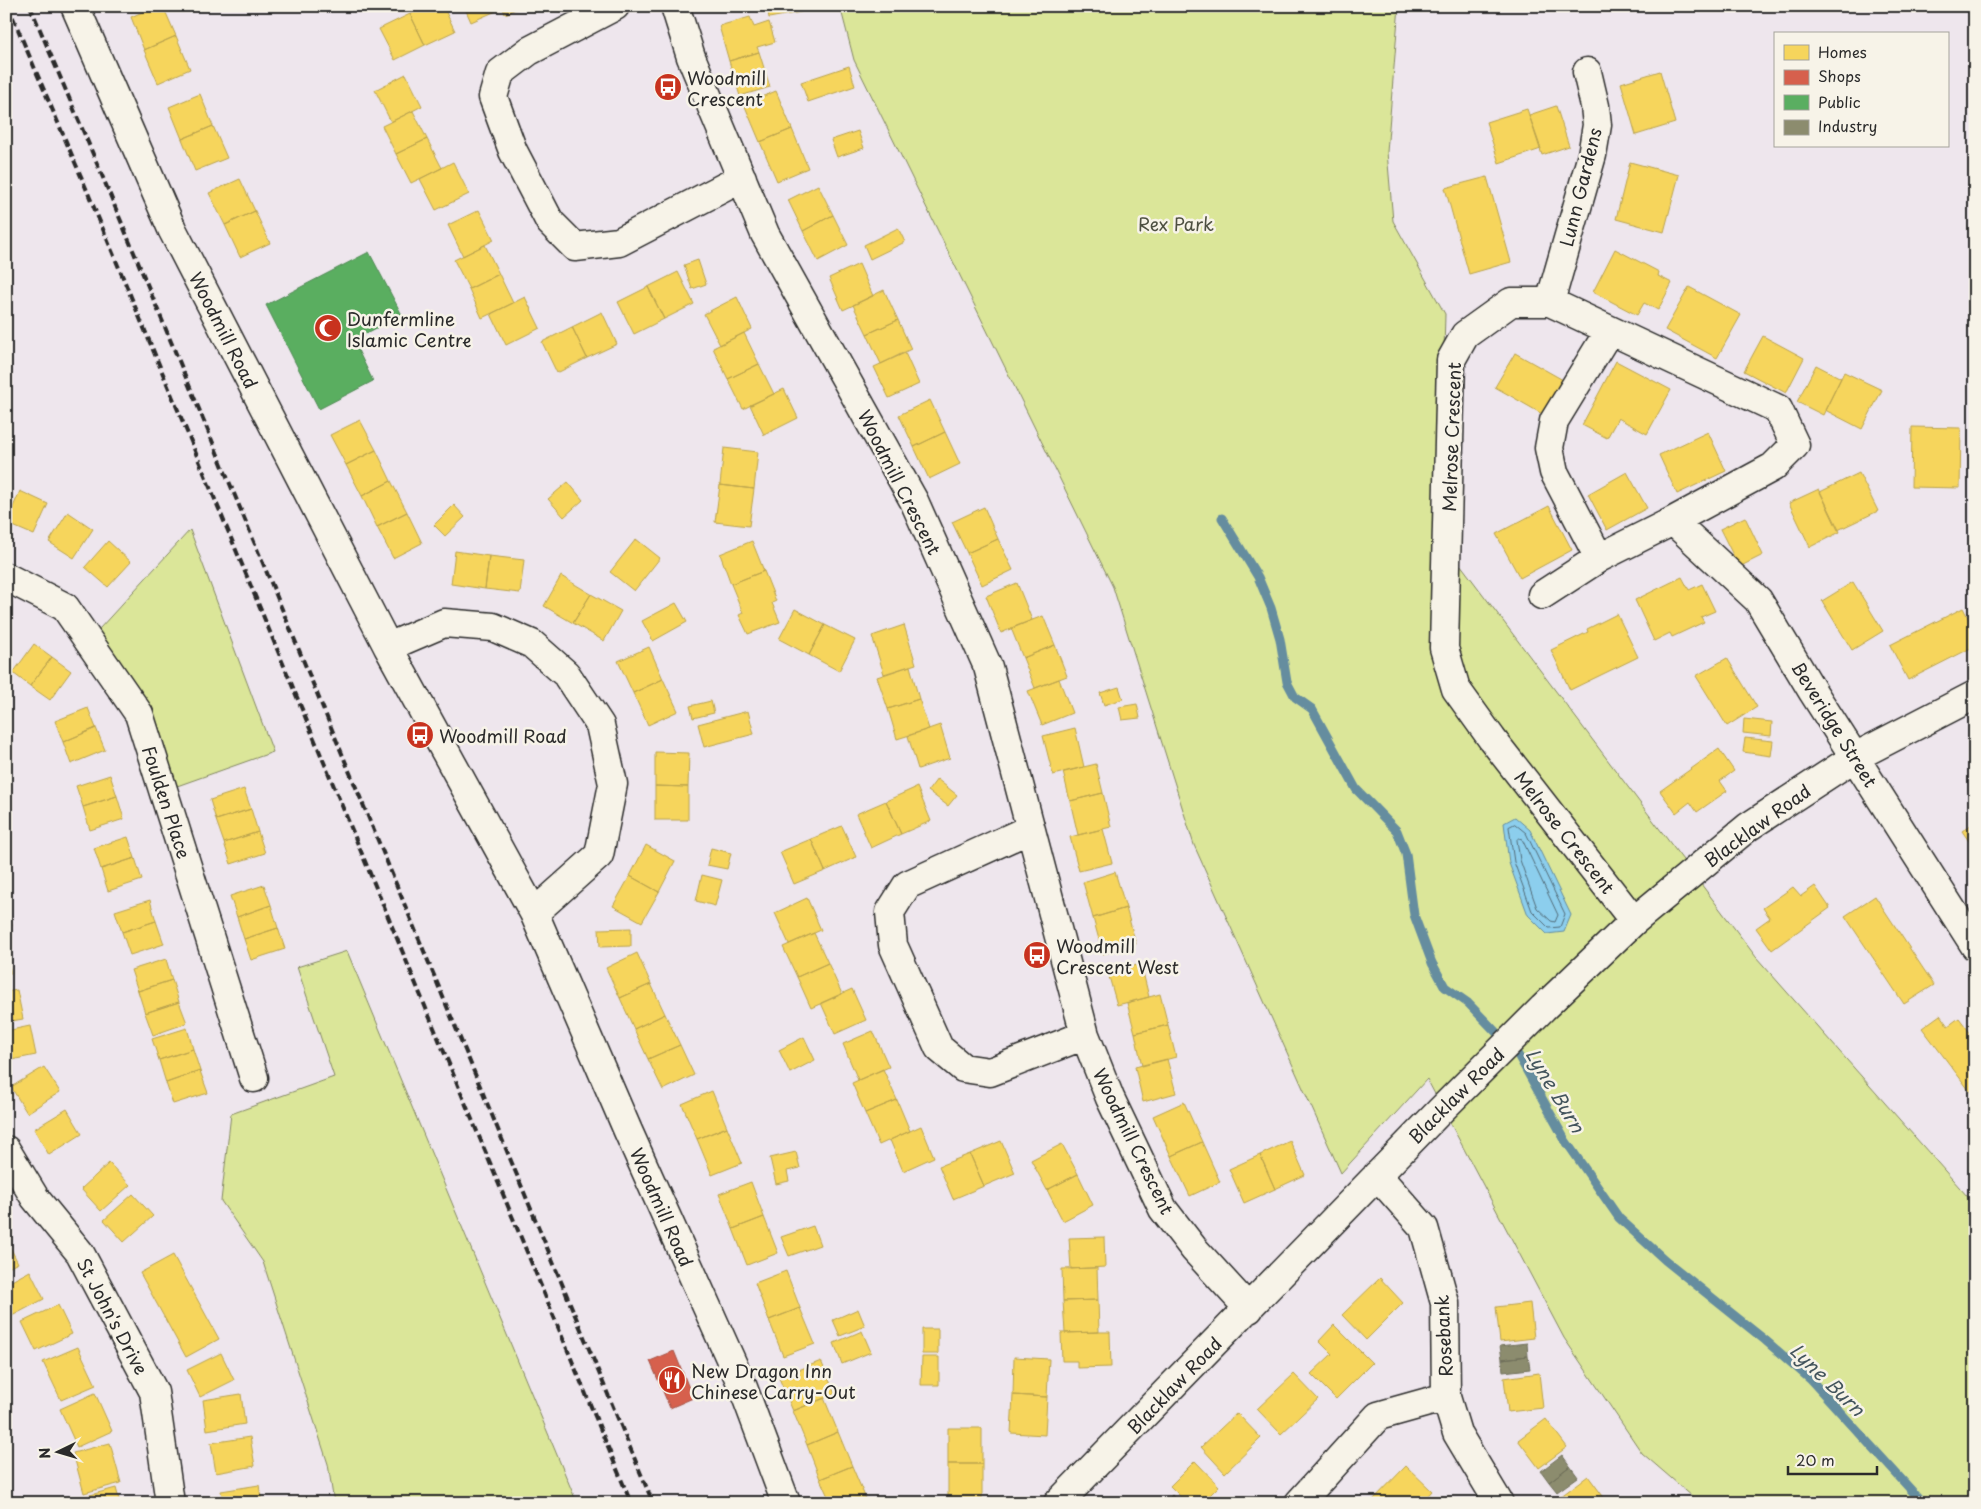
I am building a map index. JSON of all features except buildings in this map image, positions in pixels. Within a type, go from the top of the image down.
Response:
[{"type":"street","name":"Woodmill Road","points":[[76,6],[172,229],[388,648],[534,913],[628,1131],[742,1385],[786,1503]]},
{"type":"street","points":[[614,6],[529,52],[500,73],[493,97],[513,151],[550,222],[575,247],[619,242],[742,178]]},
{"type":"street","name":"Woodmill Crescent","points":[[674,6],[691,57],[765,234],[914,500],[988,667],[1085,1036],[1110,1098],[1163,1209],[1194,1249],[1249,1309]]},
{"type":"street","name":"Lunn Gardens","points":[[1550,302],[1592,155],[1597,125],[1588,72]]},
{"type":"street","name":"Melrose Crescent","points":[[1542,595],[1599,558],[1673,521],[1773,467],[1795,445],[1778,409],[1550,302],[1511,302],[1465,335],[1451,360],[1444,648],[1456,689],[1492,739],[1634,921]]},
{"type":"street","points":[[1599,558],[1554,472],[1549,448],[1554,421],[1609,331]]},
{"type":"street","name":"Beveridge Street","points":[[1673,521],[1758,600],[1854,756],[1975,946]]},
{"type":"street","name":"Foulden Place","points":[[6,577],[65,608],[139,714],[254,1078]]},
{"type":"street","points":[[388,648],[444,623],[493,627],[532,644],[566,674],[600,725],[613,784],[599,854],[534,913]]},
{"type":"street","name":"Blacklaw Road","points":[[1058,1503],[1249,1309],[1377,1175],[1634,921],[1748,827],[1854,756],[1975,695]]},
{"type":"street","points":[[1030,829],[907,884],[890,912],[893,945],[939,1048],[963,1068],[990,1072],[1085,1036]]},
{"type":"street","name":"St John's Drive","points":[[6,1150],[35,1198],[80,1253],[154,1392],[170,1503]]},
{"type":"street","name":"Rosebank","points":[[1377,1175],[1424,1228],[1445,1303],[1446,1397],[1457,1433],[1500,1503]]},
{"type":"street","points":[[1299,1503],[1378,1416],[1446,1397]]},
{"type":"green space","name":"Rex Park","points":[[840,6],[1399,6],[1387,152],[1393,221],[1445,314],[1439,536],[1756,957],[1975,1205],[1975,1503],[1700,1503],[1642,1453],[1564,1338],[1427,1079],[1341,1173],[1194,845],[1113,587],[854,60]]},
{"type":"green space","points":[[190,530],[273,752],[163,791],[88,641]]},
{"type":"green space","points":[[347,951],[577,1503],[334,1503],[328,1464],[263,1262],[221,1201],[231,1114],[334,1077],[297,967]]},
{"type":"water","points":[[1515,817],[1530,830],[1571,915],[1564,932],[1547,934],[1528,915],[1509,863],[1504,823]]},
{"type":"waterway","name":"Lyne Burn","points":[[1222,518],[1258,577],[1271,608],[1280,639],[1287,682],[1295,697],[1312,709],[1356,789],[1397,831],[1406,854],[1414,915],[1432,963],[1445,987],[1468,1003],[1518,1055],[1565,1140],[1619,1218],[1665,1260],[1765,1340],[1810,1379],[1923,1503]]},
{"type":"railway","points":[[8,6],[83,181],[631,1503]]},
{"type":"railway","points":[[30,6],[653,1503]]},
{"type":"place","name":"Woodmill Crescent","points":[[668,87]]},
{"type":"place","name":"Dunfermline Islamic Centre","points":[[328,328]]},
{"type":"place","name":"Woodmill Road","points":[[420,735]]},
{"type":"place","name":"Woodmill Crescent West","points":[[1037,955]]},
{"type":"place","name":"New Dragon Inn Chinese Carry-Out","points":[[672,1380]]}]
